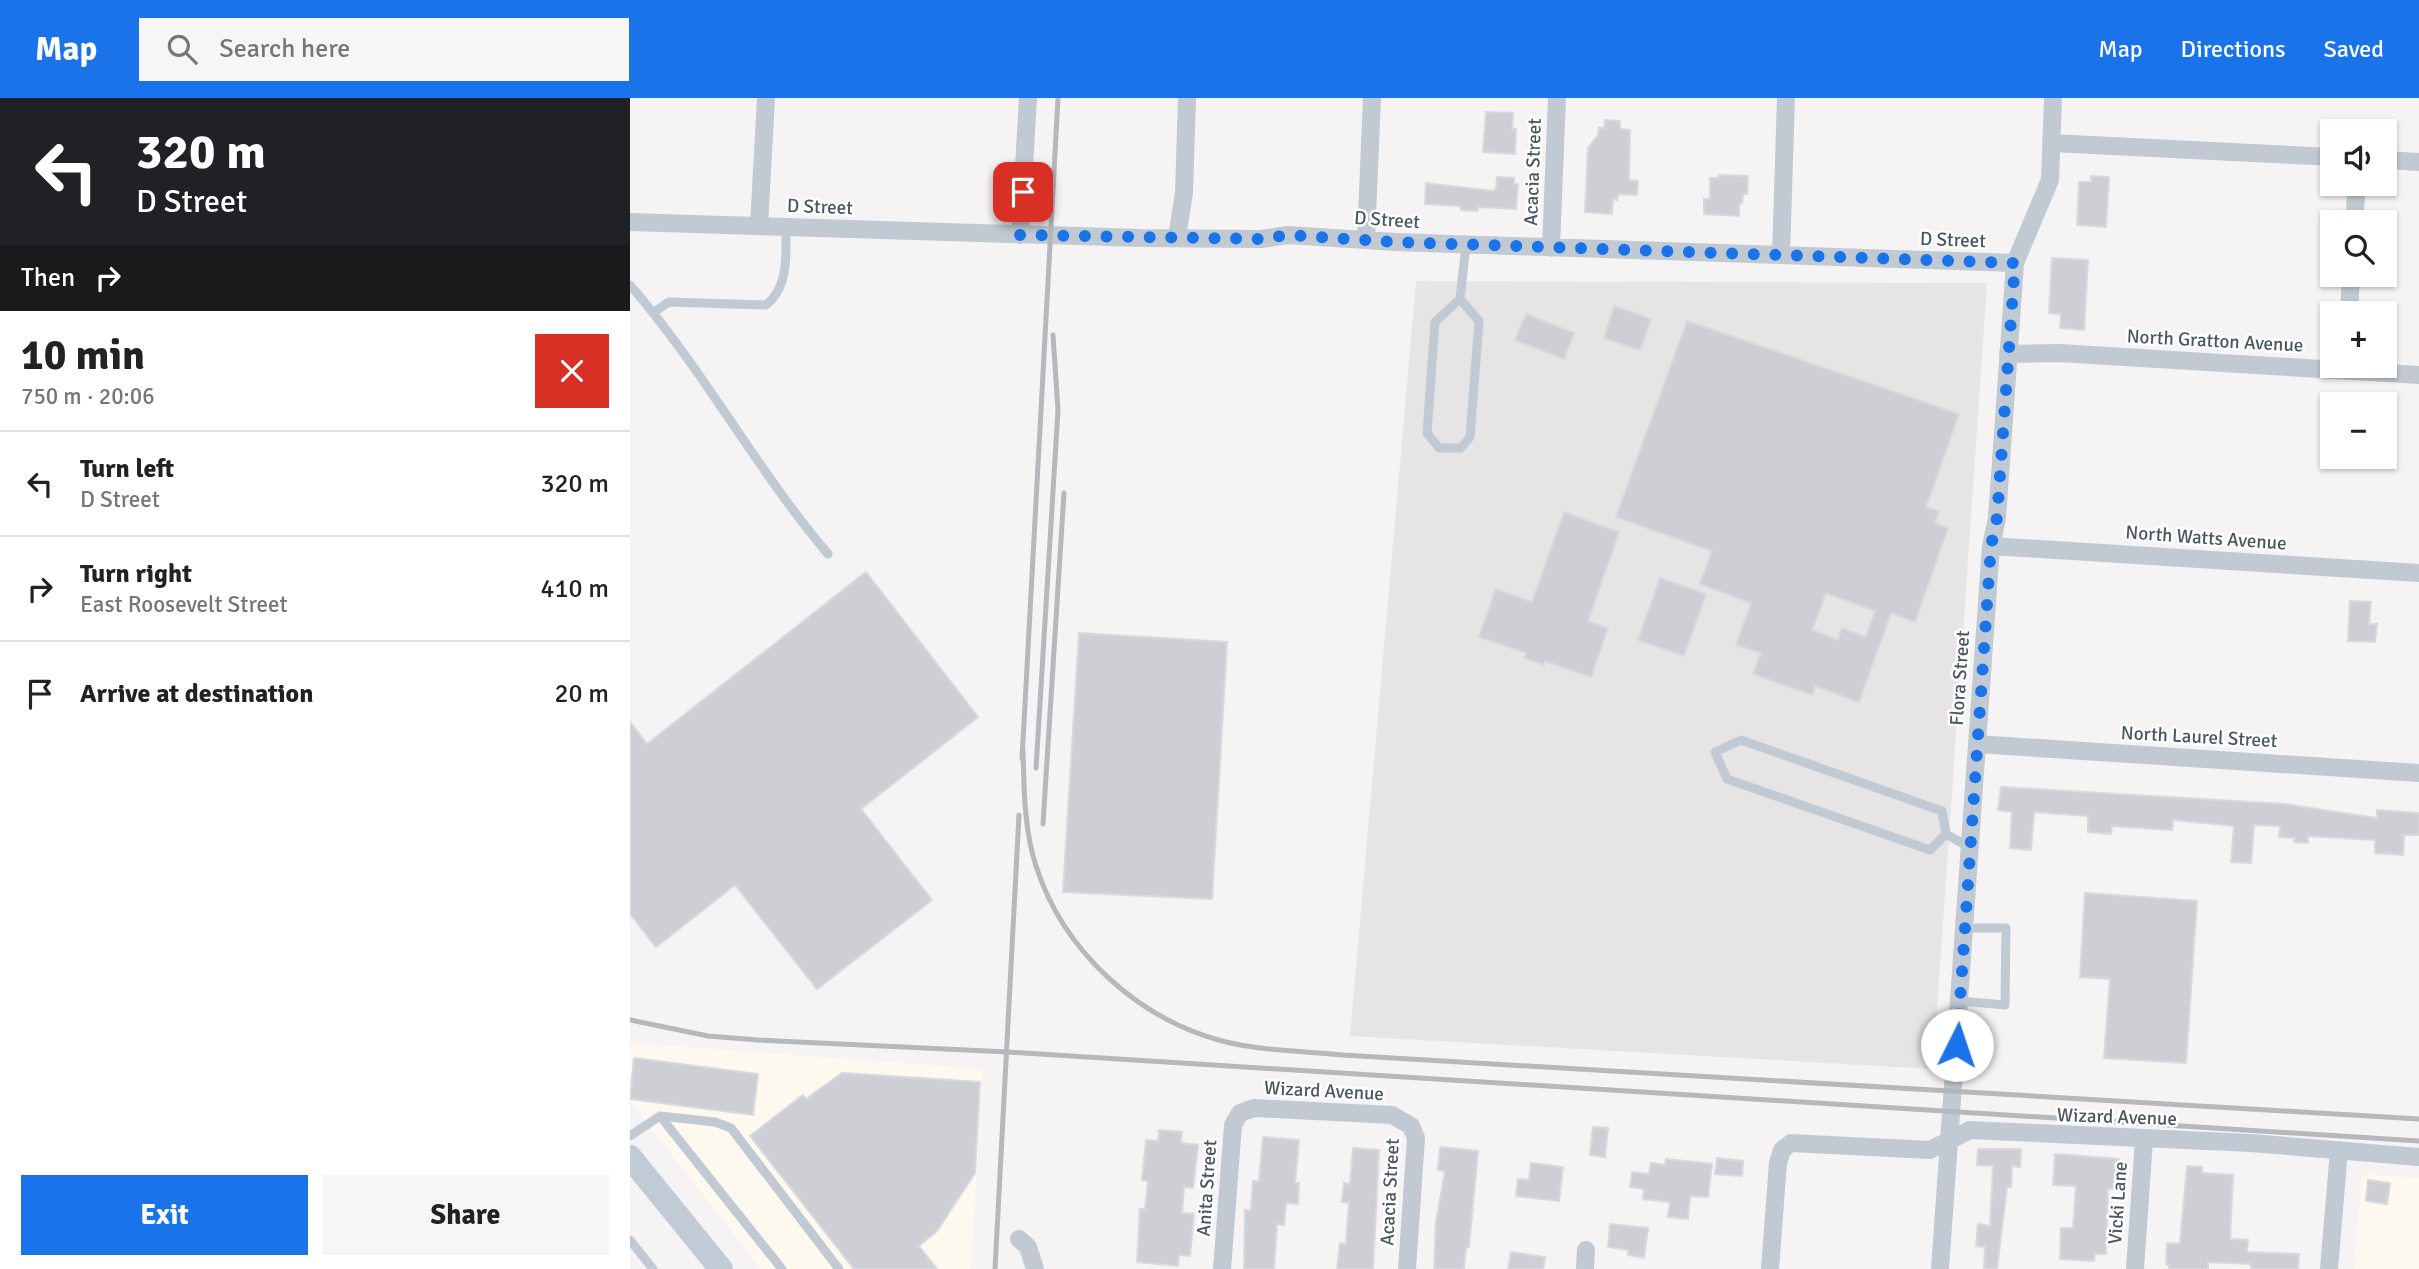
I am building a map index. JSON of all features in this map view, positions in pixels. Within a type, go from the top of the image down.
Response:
[{"type":"main road","points":[[630,1157],[721,1269]]},
{"type":"street","points":[[759,226],[765,98]]},
{"type":"street","points":[[1020,235],[1028,98]]},
{"type":"street","points":[[1177,237],[1184,193],[1187,98]]},
{"type":"street","points":[[1366,239],[1372,98]]},
{"type":"street","name":"Acacia Street","points":[[1551,248],[1557,98]]},
{"type":"street","points":[[1781,255],[1786,98]]},
{"type":"street","name":"Flora Street","points":[[1940,1269],[1991,546],[1997,518],[2015,263],[2046,196],[2052,143],[2053,98]]},
{"type":"street","points":[[2052,143],[2320,156]]},
{"type":"street","points":[[2397,161],[2419,162]]},
{"type":"street","name":"D Street","points":[[630,222],[1020,235],[1261,239],[1287,235],[1466,245],[2015,263]]},
{"type":"street","name":"North Gratton Avenue","points":[[2008,354],[2059,353],[2320,367]]},
{"type":"street","name":"North Gratton Avenue","points":[[2397,373],[2419,375]]},
{"type":"street","name":"North Watts Avenue","points":[[1991,546],[2419,573]]},
{"type":"street","name":"North Laurel Street","points":[[1977,744],[2419,773]]},
{"type":"street","name":"Wizard Avenue","points":[[1240,1113],[1254,1108],[1392,1115],[1406,1121]]},
{"type":"street","name":"Anita Street","points":[[1222,1269],[1233,1125],[1240,1113]]},
{"type":"street","name":"Acacia Street","points":[[1406,1121],[1415,1131],[1416,1138],[1407,1269]]},
{"type":"street","name":"Wizard Avenue","points":[[1770,1269],[1780,1154],[1791,1143],[1930,1150],[1970,1130],[2250,1143],[2419,1157]]},
{"type":"street","name":"Vicki Lane","points":[[2135,1269],[2144,1140]]},
{"type":"street","points":[[2329,1269],[2339,1150]]},
{"type":"street","points":[[1019,1239],[1028,1247],[1035,1269]]},
{"type":"street","points":[[1585,1269],[1586,1250]]},
{"type":"lane","points":[[654,312],[669,302],[766,305],[776,297],[786,267],[786,227]]},
{"type":"lane","points":[[1460,299],[1479,321],[1470,437],[1461,449],[1439,448],[1427,433],[1436,321],[1460,299],[1466,245]]},
{"type":"lane","points":[[630,285],[654,312],[788,508],[828,554]]},
{"type":"lane","points":[[1741,740],[1942,811],[1946,834],[1930,850],[1727,779],[1715,752],[1741,740]]},
{"type":"lane","points":[[1946,834],[1969,847]]},
{"type":"lane","points":[[1960,1001],[2005,1005],[2006,928],[1965,928]]},
{"type":"lane","points":[[660,1116],[782,1269]]},
{"type":"lane","points":[[630,1136],[660,1116],[715,1122],[731,1128],[839,1269]]},
{"type":"lane","points":[[630,1240],[653,1269]]},
{"type":"shaded area","points":[[1416,281],[1987,283],[1933,1069],[1350,1036]]},
{"type":"shaded area","points":[[630,1043],[983,1069],[971,1269],[761,1269],[630,1101]]},
{"type":"shaded area","points":[[2361,1174],[2419,1178],[2419,1269],[2354,1269]]},
{"type":"building","points":[[1486,112],[1513,113],[1512,129],[1516,129],[1515,154],[1483,152]]},
{"type":"building","points":[[1605,120],[1620,121],[1620,129],[1630,130],[1629,180],[1638,181],[1637,195],[1618,194],[1617,200],[1613,199],[1612,214],[1585,212],[1588,148],[1598,135],[1599,128],[1604,128]]},
{"type":"building","points":[[1719,175],[1748,176],[1747,194],[1743,194],[1742,204],[1739,203],[1739,216],[1704,214],[1704,199],[1710,199],[1710,178],[1719,178]]},
{"type":"building","points":[[2091,176],[2109,177],[2106,227],[2077,225],[2079,182],[2091,182]]},
{"type":"building","points":[[1497,177],[1514,178],[1514,184],[1518,184],[1516,209],[1478,207],[1478,211],[1461,210],[1460,206],[1425,204],[1426,183],[1492,191],[1496,189]]},
{"type":"building","points":[[2052,258],[2088,260],[2084,330],[2060,328],[2061,314],[2049,313]]},
{"type":"building","points":[[1614,306],[1651,319],[1640,350],[1604,338]]},
{"type":"building","points":[[1526,314],[1574,333],[1564,359],[1515,340]]},
{"type":"building","points":[[1687,321],[1959,414],[1926,507],[1939,511],[1935,523],[1948,528],[1915,622],[1891,613],[1859,702],[1815,686],[1812,695],[1753,674],[1761,653],[1736,645],[1751,603],[1700,584],[1712,551],[1616,517]],"holes":[[[1826,593],[1875,611],[1866,637],[1842,628],[1838,640],[1812,630]]]},
{"type":"building","points":[[1564,512],[1619,532],[1588,621],[1608,628],[1591,677],[1545,661],[1544,665],[1524,658],[1526,653],[1479,637],[1496,589],[1532,602]]},
{"type":"building","points":[[866,572],[978,717],[861,809],[932,900],[817,989],[735,885],[656,947],[630,914],[630,722],[647,744]]},
{"type":"building","points":[[1660,578],[1706,594],[1684,656],[1638,640]]},
{"type":"building","points":[[2350,601],[2371,602],[2369,624],[2377,624],[2375,642],[2348,641]]},
{"type":"building","points":[[1079,633],[1227,642],[1212,899],[1063,892]]},
{"type":"building","points":[[2001,787],[2284,804],[2377,818],[2377,810],[2419,813],[2419,835],[2404,835],[2403,855],[2375,853],[2375,840],[2308,836],[2308,843],[2294,842],[2295,838],[2279,837],[2280,826],[2254,825],[2251,863],[2231,862],[2234,826],[2173,820],[2172,830],[2112,826],[2111,834],[2088,832],[2088,816],[2034,812],[2031,850],[2010,848],[2012,812],[1998,810]]},
{"type":"building","points":[[2085,893],[2197,901],[2186,1063],[2104,1058],[2110,979],[2080,977]]},
{"type":"building","points":[[634,1058],[758,1074],[753,1115],[630,1099]]},
{"type":"building","points":[[842,1073],[980,1082],[975,1173],[937,1231],[919,1246],[937,1269],[854,1269],[750,1136],[803,1095],[806,1099]]},
{"type":"building","points":[[1593,1127],[1608,1128],[1605,1157],[1590,1155]]},
{"type":"building","points":[[1159,1130],[1182,1132],[1181,1143],[1198,1145],[1193,1188],[1184,1187],[1182,1213],[1194,1214],[1190,1256],[1179,1255],[1178,1266],[1137,1262],[1140,1209],[1145,1209],[1148,1181],[1142,1180],[1146,1140],[1158,1141]]},
{"type":"building","points":[[1263,1137],[1299,1140],[1295,1183],[1299,1183],[1298,1204],[1286,1203],[1284,1225],[1277,1224],[1274,1269],[1244,1269],[1245,1210],[1251,1211],[1253,1181],[1259,1181]]},
{"type":"building","points":[[1440,1147],[1478,1151],[1469,1247],[1466,1247],[1464,1269],[1434,1269],[1436,1222],[1445,1171],[1438,1170]]},
{"type":"building","points":[[1353,1148],[1379,1150],[1373,1269],[1337,1269],[1340,1243],[1346,1244],[1349,1203],[1342,1202],[1344,1183],[1350,1184]]},
{"type":"building","points":[[1978,1149],[2021,1149],[2020,1167],[2012,1166],[2011,1187],[2007,1187],[1997,1269],[1984,1269],[1985,1247],[1976,1246],[1978,1224],[1990,1226],[1993,1166],[1977,1165]]},
{"type":"building","points":[[2055,1154],[2119,1159],[2117,1189],[2108,1189],[2106,1254],[2095,1254],[2094,1261],[2060,1259],[2061,1228],[2073,1228],[2076,1186],[2053,1185]]},
{"type":"building","points":[[1717,1158],[1743,1161],[1742,1176],[1715,1174]]},
{"type":"building","points":[[1666,1159],[1712,1164],[1708,1197],[1690,1196],[1688,1219],[1668,1217],[1670,1202],[1643,1199],[1644,1189],[1630,1187],[1632,1172],[1649,1174],[1651,1163],[1665,1165]]},
{"type":"building","points":[[1531,1163],[1563,1167],[1559,1201],[1516,1196],[1518,1179],[1529,1180]]},
{"type":"building","points":[[2187,1166],[2202,1167],[2202,1173],[2233,1175],[2230,1239],[2248,1240],[2247,1252],[2299,1254],[2298,1269],[2251,1269],[2251,1264],[2208,1262],[2208,1269],[2169,1269],[2166,1264],[2167,1243],[2180,1244]]},
{"type":"building","points":[[2368,1180],[2390,1183],[2387,1204],[2366,1201]]},
{"type":"building","points":[[1610,1224],[1648,1228],[1644,1258],[1628,1255],[1628,1250],[1608,1247]]},
{"type":"building","points":[[1511,1252],[1545,1257],[1543,1269],[1508,1269]]},
{"type":"railway","points":[[1022,759],[1058,98]]},
{"type":"railway","points":[[1036,768],[1058,410],[1053,335]]},
{"type":"railway","points":[[1043,824],[1064,493]]},
{"type":"railway","points":[[1023,750],[1025,808],[1032,852],[1048,897],[1064,926],[1084,952],[1132,998],[1160,1016],[1222,1041],[1267,1049],[1343,1055],[2419,1119]]},
{"type":"railway","points":[[995,1269],[1019,815]]},
{"type":"railway","points":[[630,1020],[708,1036],[758,1040],[1008,1052],[2419,1141]]},
{"type":"route","points":[[1023,192],[1020,235],[1261,239],[1287,235],[1396,242],[2015,263],[1997,518],[1993,524],[1991,546],[1957,1045]]}]
